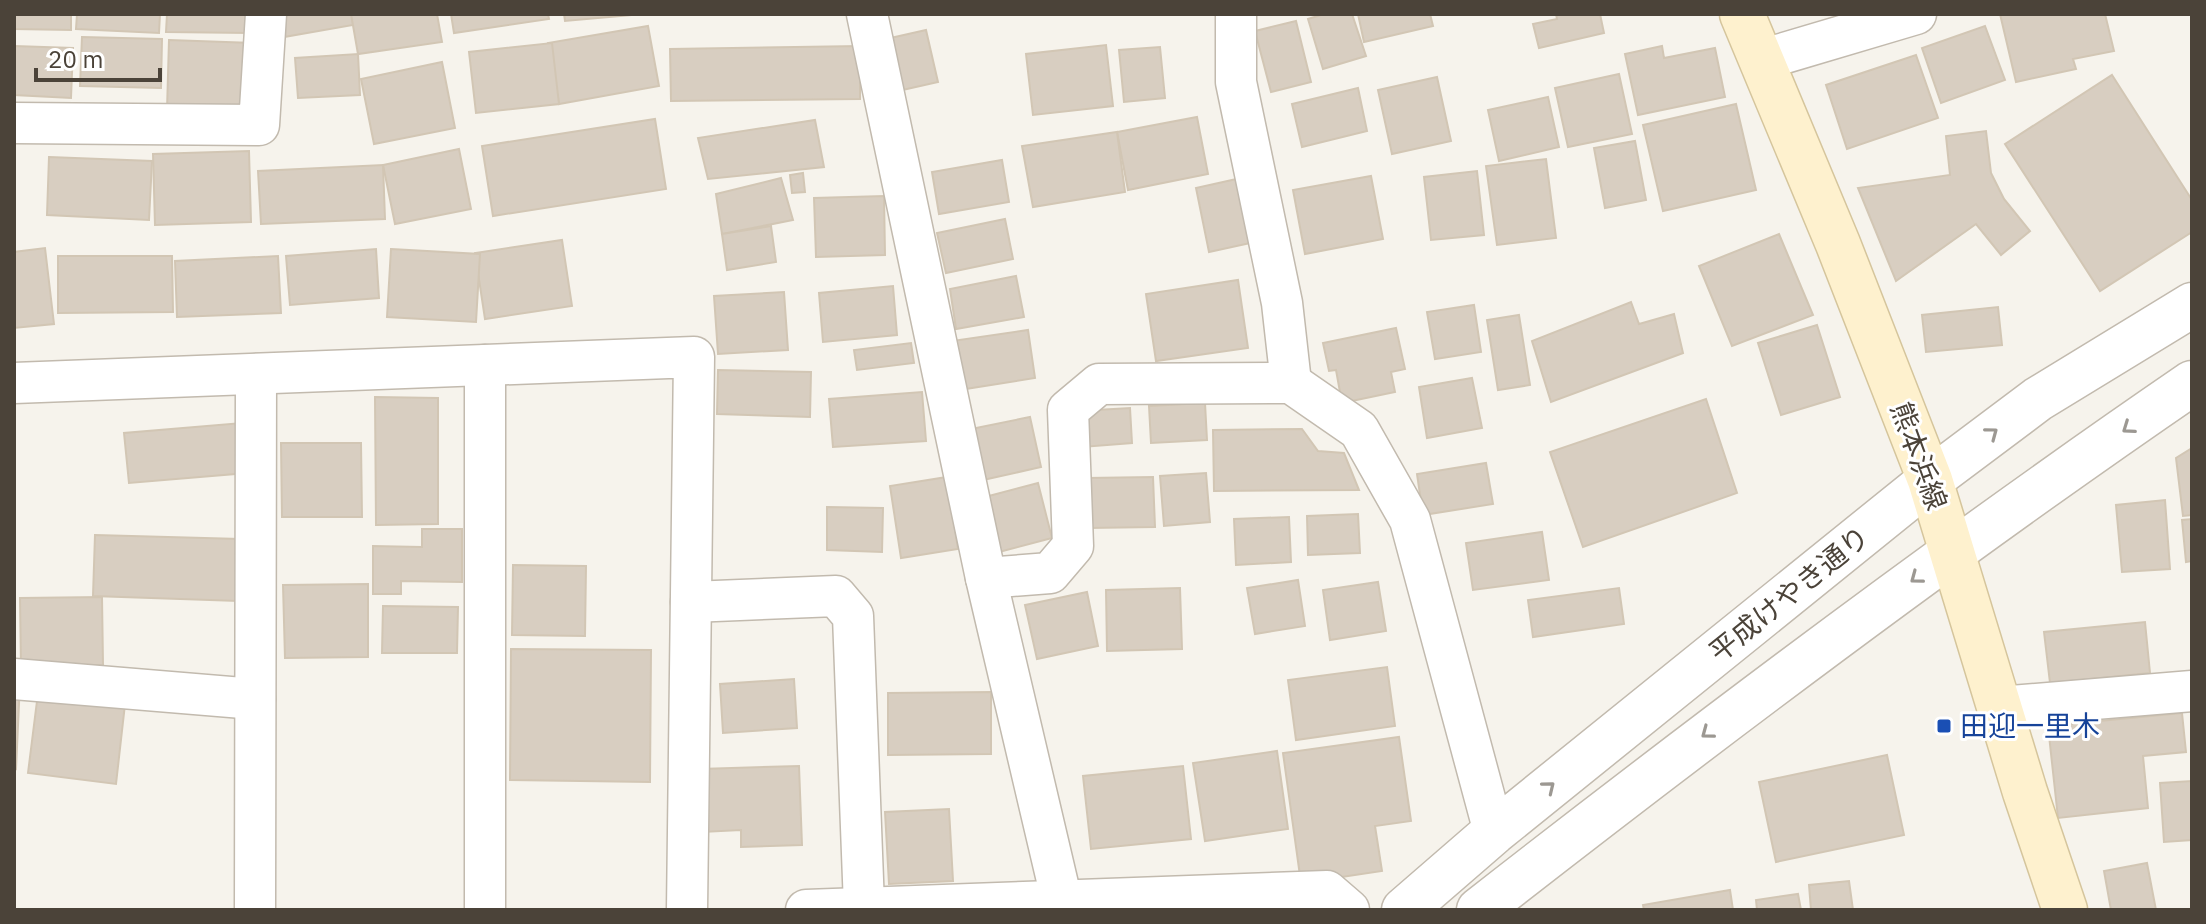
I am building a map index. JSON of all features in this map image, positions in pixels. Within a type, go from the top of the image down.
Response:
[{"type":"main road","name":"熊本浜線","points":[[1742,14],[1838,244],[1930,480],[2065,910]]},
{"type":"street","points":[[14,123],[259,125],[266,14]]},
{"type":"street","points":[[867,14],[986,578],[1062,905]]},
{"type":"street","points":[[1236,14],[1236,82],[1282,303],[1291,383]]},
{"type":"street","points":[[1761,60],[1916,14]]},
{"type":"street","name":"平成けやき通り","points":[[1404,910],[1494,832],[1930,480],[2038,399],[2192,305]]},
{"type":"street","points":[[14,383],[694,357],[687,910]]},
{"type":"street","points":[[485,365],[485,910]]},
{"type":"street","points":[[255,910],[256,374]]},
{"type":"street","points":[[986,578],[1050,573],[1073,546],[1068,410],[1099,384],[1291,383],[1359,430],[1410,520],[1494,832]]},
{"type":"street","points":[[1479,910],[1713,729],[1951,552],[2192,383]]},
{"type":"street","points":[[691,602],[836,596],[853,616],[864,906]]},
{"type":"street","points":[[14,679],[255,699]]},
{"type":"street","points":[[1999,707],[2192,691]]},
{"type":"street","points":[[806,910],[864,906],[1062,905],[1327,891],[1349,910]]},
{"type":"building","points":[[14,14],[71,14],[71,30],[14,29]]},
{"type":"building","points":[[77,14],[160,14],[159,33],[76,29]]},
{"type":"building","points":[[167,14],[249,14],[249,33],[166,32]]},
{"type":"building","points":[[280,14],[352,14],[353,25],[284,37]]},
{"type":"building","points":[[351,14],[437,14],[442,42],[358,54]]},
{"type":"building","points":[[451,14],[548,14],[549,19],[454,33]]},
{"type":"building","points":[[564,14],[643,14],[565,21]]},
{"type":"building","points":[[1324,14],[1352,14],[1366,56],[1323,69],[1308,19]]},
{"type":"building","points":[[1358,14],[1430,14],[1433,26],[1364,42]]},
{"type":"building","points":[[1556,14],[1600,14],[1604,33],[1539,48],[1533,24],[1557,19]]},
{"type":"building","points":[[2000,14],[2105,14],[2114,51],[2073,59],[2076,69],[2016,82]]},
{"type":"building","points":[[1296,21],[1311,82],[1271,92],[1255,31]]},
{"type":"building","points":[[648,26],[659,86],[559,104],[548,43]]},
{"type":"building","points":[[1985,26],[2005,80],[1941,103],[1922,48]]},
{"type":"building","points":[[926,30],[938,82],[898,91],[886,39]]},
{"type":"building","points":[[82,37],[162,39],[161,88],[80,86]]},
{"type":"building","points":[[169,40],[253,43],[250,113],[167,110]]},
{"type":"building","points":[[552,43],[559,104],[476,113],[469,52]]},
{"type":"building","points":[[1106,45],[1113,106],[1033,115],[1026,54]]},
{"type":"building","points":[[14,46],[73,48],[71,98],[14,95]]},
{"type":"building","points":[[860,46],[860,99],[671,101],[670,49]]},
{"type":"building","points":[[1662,46],[1664,58],[1715,48],[1725,97],[1638,115],[1625,54]]},
{"type":"building","points":[[1160,47],[1165,98],[1124,102],[1119,50]]},
{"type":"building","points":[[358,54],[360,95],[298,98],[295,58]]},
{"type":"building","points":[[1916,55],[1938,118],[1847,149],[1826,85]]},
{"type":"building","points":[[442,62],[455,128],[374,144],[361,79]]},
{"type":"building","points":[[1619,74],[1632,134],[1568,147],[1555,88]]},
{"type":"building","points":[[2112,75],[2192,200],[2192,232],[2100,291],[2005,144]]},
{"type":"building","points":[[1437,77],[1451,141],[1392,154],[1378,90]]},
{"type":"building","points":[[1358,88],[1367,131],[1302,147],[1292,104]]},
{"type":"building","points":[[1548,97],[1559,147],[1499,161],[1488,110]]},
{"type":"building","points":[[1736,104],[1756,190],[1663,211],[1643,125]]},
{"type":"building","points":[[1197,117],[1208,174],[1128,190],[1117,132]]},
{"type":"building","points":[[655,119],[666,189],[493,216],[482,146]]},
{"type":"building","points":[[815,120],[824,167],[708,179],[698,138]]},
{"type":"building","points":[[1986,131],[1991,173],[2004,199],[2030,231],[2001,255],[1976,224],[1896,281],[1858,188],[1950,175],[1946,136]]},
{"type":"building","points":[[1117,132],[1125,192],[1033,207],[1022,146]]},
{"type":"building","points":[[1635,141],[1646,200],[1605,208],[1594,148]]},
{"type":"building","points":[[459,149],[471,209],[395,224],[383,165]]},
{"type":"building","points":[[249,151],[251,222],[155,225],[153,154]]},
{"type":"building","points":[[49,157],[152,161],[149,220],[47,215]]},
{"type":"building","points":[[1546,159],[1556,238],[1497,245],[1486,166]]},
{"type":"building","points":[[1002,160],[1009,202],[939,214],[932,172]]},
{"type":"building","points":[[383,165],[385,219],[261,224],[258,171]]},
{"type":"building","points":[[1477,171],[1484,235],[1431,240],[1424,177]]},
{"type":"building","points":[[803,173],[805,192],[792,193],[790,175]]},
{"type":"building","points":[[1371,176],[1383,239],[1305,254],[1293,190]]},
{"type":"building","points":[[781,178],[793,220],[722,234],[716,194]]},
{"type":"building","points":[[1241,178],[1255,242],[1209,252],[1196,188]]},
{"type":"building","points":[[884,196],[885,255],[816,257],[814,198]]},
{"type":"building","points":[[1005,219],[1013,259],[946,273],[937,233]]},
{"type":"building","points":[[771,226],[776,262],[727,270],[722,234]]},
{"type":"building","points":[[1779,234],[1813,315],[1732,346],[1699,266]]},
{"type":"building","points":[[562,240],[572,306],[485,319],[475,253]]},
{"type":"building","points":[[45,248],[54,324],[14,328],[14,252]]},
{"type":"building","points":[[376,249],[379,298],[290,305],[286,256]]},
{"type":"building","points":[[391,249],[480,254],[476,322],[387,317]]},
{"type":"building","points":[[58,256],[172,256],[173,312],[58,313]]},
{"type":"building","points":[[278,256],[281,313],[177,317],[175,261]]},
{"type":"building","points":[[1016,276],[1024,317],[956,329],[950,289]]},
{"type":"building","points":[[1238,280],[1248,348],[1156,361],[1146,294]]},
{"type":"building","points":[[893,286],[897,335],[823,342],[819,293]]},
{"type":"building","points":[[784,292],[788,350],[718,354],[714,296]]},
{"type":"building","points":[[1631,302],[1639,324],[1674,314],[1683,353],[1551,402],[1532,341]]},
{"type":"building","points":[[1474,305],[1481,352],[1435,359],[1427,312]]},
{"type":"building","points":[[1998,307],[2002,345],[1926,352],[1922,315]]},
{"type":"building","points":[[1519,315],[1530,385],[1498,390],[1487,320]]},
{"type":"building","points":[[1817,325],[1840,397],[1781,415],[1758,343]]},
{"type":"building","points":[[1396,328],[1405,369],[1391,372],[1395,392],[1342,403],[1336,370],[1329,371],[1323,343]]},
{"type":"building","points":[[1028,330],[1035,378],[959,390],[952,341]]},
{"type":"building","points":[[911,343],[914,363],[857,370],[854,350]]},
{"type":"building","points":[[718,370],[811,372],[810,417],[717,414]]},
{"type":"building","points":[[1472,378],[1482,428],[1427,438],[1419,387]]},
{"type":"building","points":[[922,392],[926,441],[833,447],[829,399]]},
{"type":"building","points":[[375,397],[438,398],[438,524],[376,525]]},
{"type":"building","points":[[1706,399],[1737,493],[1583,547],[1550,452]]},
{"type":"building","points":[[1205,403],[1207,440],[1151,443],[1149,406]]},
{"type":"building","points":[[1130,408],[1132,443],[1082,447],[1079,411]]},
{"type":"building","points":[[1030,417],[1041,467],[983,480],[971,429]]},
{"type":"building","points":[[242,423],[247,473],[129,483],[124,433]]},
{"type":"building","points":[[1302,429],[1318,451],[1344,453],[1359,490],[1214,491],[1213,430]]},
{"type":"building","points":[[281,443],[361,443],[362,517],[282,517]]},
{"type":"building","points":[[2192,448],[2192,515],[2183,516],[2176,458]]},
{"type":"building","points":[[1486,463],[1493,504],[1423,515],[1417,474]]},
{"type":"building","points":[[1206,473],[1210,522],[1164,526],[1160,476]]},
{"type":"building","points":[[947,477],[958,549],[901,558],[890,486]]},
{"type":"building","points":[[1153,477],[1155,527],[1088,528],[1087,478]]},
{"type":"building","points":[[1038,483],[1052,538],[999,552],[985,497]]},
{"type":"building","points":[[2165,500],[2170,569],[2122,572],[2116,505]]},
{"type":"building","points":[[827,507],[883,508],[882,552],[827,550]]},
{"type":"building","points":[[1358,514],[1360,553],[1308,555],[1307,516]]},
{"type":"building","points":[[1289,517],[1291,562],[1236,565],[1234,519]]},
{"type":"building","points":[[2192,519],[2192,561],[2186,562],[2182,520]]},
{"type":"building","points":[[422,529],[462,529],[462,582],[401,581],[401,594],[373,594],[373,546],[422,547]]},
{"type":"building","points":[[1542,532],[1549,580],[1473,590],[1466,543]]},
{"type":"building","points":[[95,535],[240,539],[238,601],[93,596]]},
{"type":"building","points":[[513,565],[586,566],[585,636],[512,635]]},
{"type":"building","points":[[1298,580],[1305,626],[1255,634],[1247,588]]},
{"type":"building","points":[[1378,582],[1386,631],[1330,640],[1323,590]]},
{"type":"building","points":[[368,584],[368,657],[285,658],[283,585]]},
{"type":"building","points":[[1180,588],[1182,649],[1107,651],[1106,590]]},
{"type":"building","points":[[1619,588],[1624,624],[1533,637],[1528,600]]},
{"type":"building","points":[[1087,592],[1098,646],[1037,659],[1025,605]]},
{"type":"building","points":[[102,597],[103,665],[21,667],[20,598]]},
{"type":"building","points":[[383,606],[458,607],[457,653],[382,653]]},
{"type":"building","points":[[2145,622],[2150,673],[2050,683],[2044,632]]},
{"type":"building","points":[[511,649],[651,650],[650,782],[510,780]]},
{"type":"building","points":[[1387,667],[1395,726],[1296,740],[1288,680]]},
{"type":"building","points":[[794,679],[797,728],[723,733],[720,684]]},
{"type":"building","points":[[14,681],[20,682],[16,769],[14,768]]},
{"type":"building","points":[[991,692],[991,754],[888,755],[888,693]]},
{"type":"building","points":[[38,693],[125,704],[116,784],[28,773]]},
{"type":"building","points":[[2182,713],[2186,752],[2143,756],[2148,808],[2058,818],[2048,726]]},
{"type":"building","points":[[1399,737],[1411,821],[1375,826],[1382,871],[1301,883],[1283,753]]},
{"type":"building","points":[[1277,751],[1288,829],[1205,841],[1193,763]]},
{"type":"building","points":[[1887,755],[1904,835],[1776,862],[1759,782]]},
{"type":"building","points":[[799,766],[802,845],[741,847],[741,830],[702,832],[700,769]]},
{"type":"building","points":[[1183,766],[1191,839],[1091,849],[1083,776]]},
{"type":"building","points":[[2192,781],[2192,840],[2164,842],[2160,783]]},
{"type":"building","points":[[949,809],[953,881],[889,884],[885,812]]},
{"type":"building","points":[[2147,863],[2156,910],[2111,910],[2104,871]]},
{"type":"building","points":[[1849,881],[1853,910],[1811,910],[1809,885]]},
{"type":"building","points":[[1730,890],[1733,910],[1644,910],[1643,905]]},
{"type":"building","points":[[1798,894],[1801,910],[1757,910],[1756,900]]},
{"type":"place","name":"田迎一里木","points":[[1944,726]]}]
